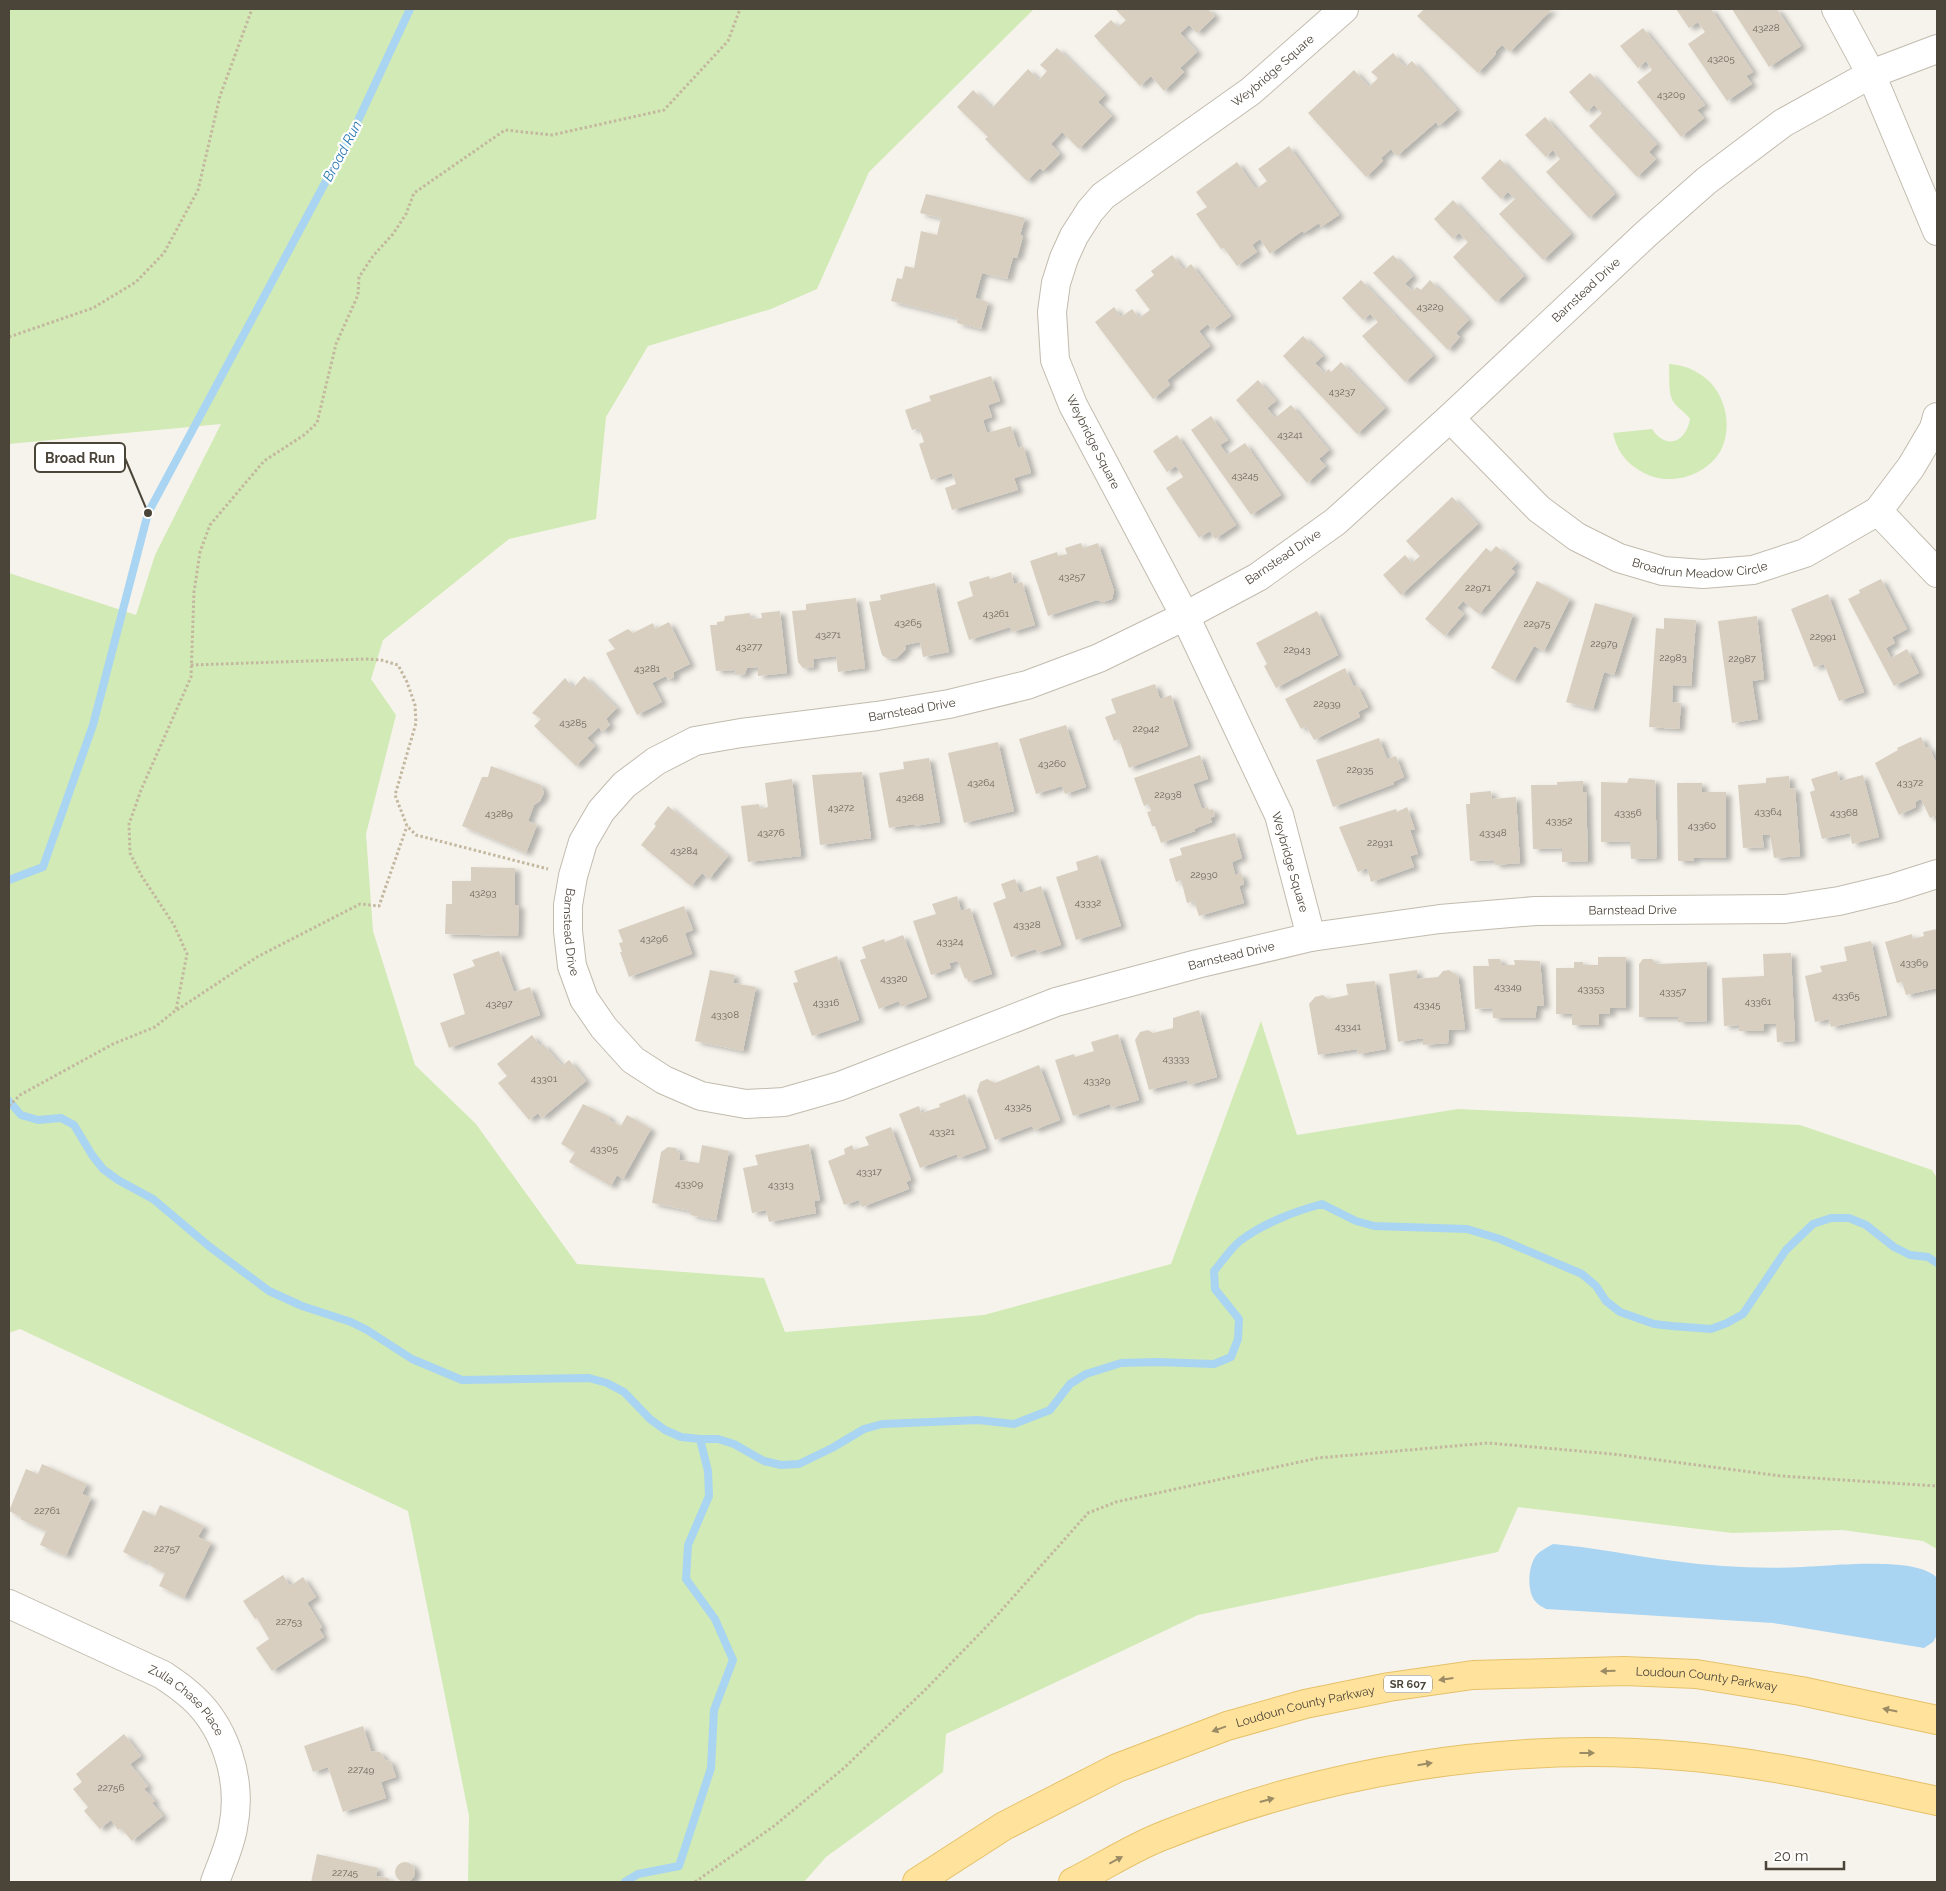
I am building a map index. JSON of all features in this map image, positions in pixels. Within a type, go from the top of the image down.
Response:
[{"type":"main road","name":"Loudoun County Parkway","points":[[917,1882],[1004,1826],[1117,1768],[1226,1726],[1305,1704],[1390,1686],[1490,1675],[1624,1671],[1696,1674],[1801,1691],[1937,1720]]},
{"type":"main road","points":[[1073,1882],[1162,1836],[1240,1808],[1376,1772],[1454,1759],[1544,1753],[1618,1753],[1682,1756],[1771,1768],[1937,1801]]},
{"type":"street","name":"Weybridge Square","points":[[1312,937],[1279,815],[1185,616],[1077,414],[1055,360],[1052,312],[1056,283],[1064,258],[1074,236],[1090,211],[1103,196],[1251,91],[1344,9]]},
{"type":"street","points":[[1836,9],[1870,74],[1937,232]]},
{"type":"street","name":"Barnstead Drive","points":[[1937,50],[1870,74],[1784,123],[1706,181],[1646,234],[1450,418],[1335,522],[1258,577],[1185,616],[1099,658],[1027,685],[949,704],[877,716],[740,733],[694,741],[656,761],[624,785],[601,811],[583,842],[573,876],[568,905],[568,930],[572,966],[584,998],[604,1028],[633,1060],[664,1080],[701,1096],[746,1104],[784,1102],[840,1086],[1056,1002],[1197,964],[1312,937],[1440,919],[1535,911],[1785,909],[1839,901],[1893,888],[1937,874]]},
{"type":"street","name":"Broadrun Meadow Circle","points":[[1450,418],[1539,509],[1578,537],[1619,558],[1663,571],[1703,574],[1753,570],[1805,554],[1878,511],[1911,467],[1934,428],[1937,417]]},
{"type":"street","points":[[1878,511],[1937,574]]},
{"type":"street","name":"Zulla Chase Place","points":[[9,1604],[163,1675],[186,1692],[206,1713],[222,1738],[232,1767],[236,1798],[233,1829],[215,1882]]},
{"type":"path","points":[[9,337],[93,308],[136,282],[164,253],[198,190],[220,96],[252,9]]},
{"type":"path","points":[[176,1010],[187,954],[174,925],[141,875],[130,854],[129,824],[141,790],[191,677],[194,592],[200,552],[210,525],[264,460],[304,435],[317,423],[336,344],[358,295],[359,277],[373,256],[393,234],[406,214],[414,193],[505,130],[552,135],[664,110],[728,41],[740,9]]},
{"type":"path","points":[[191,665],[366,659],[398,664],[407,682],[416,714],[416,722],[395,795],[406,826],[416,835],[573,876]]},
{"type":"path","points":[[9,1106],[20,1095],[113,1044],[155,1027],[176,1010],[257,956],[360,904],[379,906],[406,826]]},
{"type":"path","points":[[695,1882],[774,1826],[844,1768],[928,1687],[978,1635],[1088,1514],[1116,1502],[1318,1458],[1488,1443],[1613,1454],[1781,1476],[1937,1486]]},
{"type":"green space","points":[[9,9],[1034,9],[869,172],[817,289],[771,309],[648,346],[606,417],[596,519],[509,539],[383,640],[371,679],[396,715],[366,834],[373,931],[415,1065],[476,1124],[577,1264],[764,1278],[785,1332],[984,1315],[1171,1264],[1261,1021],[1297,1135],[1458,1109],[1800,1125],[1932,1170],[1937,1178],[1937,1549],[1923,1541],[1842,1530],[1732,1533],[1518,1507],[1498,1552],[1198,1615],[946,1734],[943,1772],[826,1857],[804,1882],[468,1882],[469,1816],[408,1511],[20,1329],[9,1333],[9,573],[136,615],[155,555],[221,424],[9,444]]},
{"type":"green space","points":[[1669,364],[1695,371],[1707,379],[1714,387],[1724,407],[1727,429],[1721,450],[1707,467],[1687,477],[1676,479],[1654,477],[1633,466],[1620,452],[1613,433],[1652,429],[1657,436],[1669,441],[1675,441],[1684,434],[1690,419],[1672,400]]},
{"type":"water","points":[[1553,1544],[1722,1566],[1787,1568],[1873,1564],[1912,1567],[1927,1571],[1937,1578],[1937,1635],[1933,1642],[1924,1648],[1773,1623],[1546,1609],[1533,1598],[1530,1587],[1530,1575],[1532,1564],[1537,1554]]},
{"type":"building","points":[[1115,9],[1208,9],[1215,16],[1197,33],[1189,25],[1180,33],[1197,52],[1180,68],[1184,72],[1164,91],[1151,76],[1140,86],[1094,36],[1111,20],[1118,27],[1126,20]]},
{"type":"building","points":[[1424,9],[1552,9],[1510,52],[1502,45],[1478,73],[1417,16]]},
{"type":"building","points":[[1676,9],[1711,9],[1753,72],[1746,76],[1752,84],[1727,101],[1688,44],[1705,32],[1698,22],[1689,28]]},
{"type":"building","points":[[1732,9],[1777,9],[1801,46],[1769,67]]},
{"type":"building","points":[[1643,28],[1705,105],[1697,110],[1704,118],[1681,137],[1637,82],[1652,70],[1646,61],[1638,68],[1620,46]]},
{"type":"building","points":[[1057,48],[1105,95],[1098,102],[1112,116],[1079,149],[1062,132],[1051,144],[1060,154],[1043,171],[1040,168],[1027,181],[985,139],[988,137],[957,107],[973,90],[992,108],[1028,69],[1039,80],[1047,71],[1040,65]]},
{"type":"building","points":[[1393,53],[1405,67],[1412,61],[1457,110],[1439,126],[1436,122],[1397,156],[1391,149],[1381,158],[1383,161],[1366,177],[1308,113],[1354,70],[1369,87],[1378,78],[1371,72]]},
{"type":"building","points":[[1590,73],[1657,144],[1649,152],[1656,159],[1637,177],[1589,126],[1602,113],[1594,105],[1587,112],[1569,92]]},
{"type":"building","points":[[1545,117],[1615,194],[1589,218],[1546,172],[1560,159],[1553,150],[1546,157],[1525,135]]},
{"type":"building","points":[[1289,146],[1339,215],[1321,227],[1319,223],[1304,233],[1302,231],[1270,254],[1260,239],[1252,245],[1257,252],[1237,266],[1224,248],[1221,249],[1196,214],[1207,207],[1196,192],[1237,162],[1256,189],[1267,181],[1258,169]]},
{"type":"building","points":[[1500,159],[1571,234],[1543,260],[1499,214],[1515,199],[1508,192],[1501,199],[1481,178]]},
{"type":"building","points":[[926,194],[1025,218],[1020,235],[1023,236],[1017,258],[1013,257],[1007,279],[982,273],[975,298],[988,302],[981,329],[957,323],[958,318],[891,301],[897,278],[902,279],[905,266],[914,268],[921,231],[937,235],[941,218],[920,213]]},
{"type":"building","points":[[1453,200],[1524,276],[1496,302],[1453,257],[1468,242],[1459,233],[1453,239],[1434,219]]},
{"type":"building","points":[[1172,255],[1184,270],[1191,264],[1231,316],[1212,330],[1208,324],[1199,331],[1210,346],[1167,380],[1170,385],[1153,399],[1095,322],[1114,307],[1121,317],[1132,309],[1139,318],[1150,310],[1135,290],[1154,275],[1151,271]]},
{"type":"building","points":[[1393,255],[1413,276],[1405,284],[1413,291],[1417,287],[1421,290],[1430,280],[1469,320],[1456,333],[1460,337],[1448,350],[1373,273]]},
{"type":"building","points":[[1361,280],[1433,356],[1405,382],[1362,336],[1378,322],[1370,314],[1363,320],[1342,298]]},
{"type":"building","points":[[1303,336],[1323,356],[1315,363],[1324,373],[1329,369],[1331,372],[1341,362],[1385,408],[1357,434],[1283,356]]},
{"type":"building","points":[[991,376],[1000,401],[988,405],[992,417],[983,420],[987,433],[1011,426],[1018,448],[1023,446],[1031,473],[1014,478],[1018,490],[952,510],[945,488],[956,484],[952,473],[931,480],[919,444],[924,442],[919,428],[912,430],[905,410],[931,401],[929,396]]},
{"type":"building","points":[[1258,380],[1276,401],[1267,408],[1275,418],[1291,405],[1329,450],[1319,459],[1326,466],[1307,483],[1236,400]]},
{"type":"building","points":[[1211,416],[1228,440],[1220,445],[1227,455],[1245,443],[1281,495],[1251,515],[1191,430]]},
{"type":"building","points":[[1177,435],[1236,525],[1215,539],[1210,531],[1199,538],[1166,488],[1183,477],[1176,466],[1167,472],[1153,451]]},
{"type":"building","points":[[1452,497],[1478,524],[1401,595],[1383,575],[1405,555],[1412,563],[1420,556],[1406,541]]},
{"type":"building","points":[[1081,543],[1083,548],[1098,543],[1114,591],[1112,599],[1103,602],[1097,600],[1048,616],[1030,561],[1057,552],[1058,556],[1067,554],[1065,548]]},
{"type":"building","points":[[1496,546],[1517,563],[1511,569],[1515,572],[1479,614],[1463,601],[1457,608],[1464,614],[1445,636],[1425,619],[1486,548],[1491,552]]},
{"type":"building","points":[[1011,572],[1014,584],[1022,582],[1035,625],[1012,632],[1010,627],[969,640],[957,602],[973,596],[969,582],[989,576],[990,579]]},
{"type":"building","points":[[1881,579],[1907,629],[1892,637],[1895,643],[1886,648],[1891,658],[1907,649],[1919,673],[1894,686],[1848,599],[1860,593],[1859,590]]},
{"type":"building","points":[[1537,581],[1570,599],[1544,651],[1534,646],[1514,681],[1491,668]]},
{"type":"building","points":[[935,583],[949,652],[923,657],[920,642],[905,645],[906,649],[897,658],[888,659],[882,655],[869,602],[881,600],[880,595]]},
{"type":"building","points":[[1828,594],[1864,692],[1839,701],[1824,664],[1814,667],[1791,609]]},
{"type":"building","points":[[856,598],[865,668],[838,672],[836,656],[813,659],[814,667],[803,668],[798,662],[792,611],[806,610],[806,604]]},
{"type":"building","points":[[1595,603],[1633,614],[1614,675],[1604,672],[1593,709],[1566,702]]},
{"type":"building","points":[[780,611],[787,673],[758,676],[758,667],[747,668],[745,674],[735,675],[736,670],[716,671],[710,625],[717,625],[717,622],[724,621],[725,616],[750,613],[751,619],[762,618],[761,613]]},
{"type":"building","points":[[1317,611],[1338,655],[1276,688],[1264,666],[1267,664],[1256,643]]},
{"type":"building","points":[[1757,616],[1764,679],[1752,681],[1758,719],[1732,723],[1718,621]]},
{"type":"building","points":[[1664,618],[1696,620],[1691,686],[1673,685],[1672,702],[1681,703],[1679,729],[1649,727],[1656,628],[1664,629]]},
{"type":"building","points":[[669,622],[690,664],[674,672],[674,677],[668,680],[666,676],[652,683],[662,702],[637,715],[606,653],[615,649],[608,640],[628,629],[633,633],[653,623],[655,629]]},
{"type":"building","points":[[1345,668],[1354,687],[1357,685],[1368,707],[1358,712],[1360,717],[1314,740],[1306,726],[1301,729],[1285,699]]},
{"type":"building","points":[[584,676],[617,708],[606,719],[610,725],[602,732],[599,727],[587,738],[595,746],[576,766],[534,726],[541,719],[532,713],[565,678],[573,688]]},
{"type":"building","points":[[1155,684],[1160,699],[1171,695],[1188,746],[1129,768],[1119,739],[1114,741],[1105,717],[1116,713],[1111,699]]},
{"type":"building","points":[[1066,725],[1086,787],[1065,794],[1062,786],[1036,794],[1019,739]]},
{"type":"building","points":[[1921,737],[1926,748],[1929,747],[1937,765],[1937,815],[1930,818],[1921,799],[1915,802],[1916,807],[1899,815],[1875,763],[1898,750],[1897,748]]},
{"type":"building","points":[[1379,738],[1387,759],[1396,756],[1404,777],[1393,782],[1394,784],[1333,807],[1316,760]]},
{"type":"building","points":[[998,742],[1014,811],[964,823],[948,753]]},
{"type":"building","points":[[1200,755],[1208,779],[1193,784],[1202,809],[1208,807],[1209,810],[1213,809],[1215,816],[1210,818],[1212,822],[1194,829],[1195,831],[1161,843],[1155,826],[1152,826],[1147,812],[1151,811],[1149,804],[1144,806],[1134,778]]},
{"type":"building","points":[[929,758],[940,822],[889,828],[879,773],[904,769],[903,762]]},
{"type":"building","points":[[491,766],[541,785],[544,793],[540,801],[534,805],[528,821],[537,825],[526,853],[462,826],[482,777],[488,777]]},
{"type":"building","points":[[1837,771],[1840,781],[1863,775],[1879,837],[1852,844],[1850,833],[1822,839],[1810,792],[1815,790],[1811,779]]},
{"type":"building","points":[[862,772],[871,838],[820,845],[812,775]]},
{"type":"building","points":[[1789,776],[1790,788],[1795,788],[1800,856],[1774,858],[1770,835],[1762,835],[1764,847],[1743,848],[1738,785],[1766,783],[1766,778]]},
{"type":"building","points":[[1629,778],[1655,780],[1657,858],[1631,859],[1630,841],[1601,842],[1601,782],[1627,783]]},
{"type":"building","points":[[792,779],[801,856],[748,862],[741,806],[759,804],[760,809],[768,807],[765,783]]},
{"type":"building","points":[[1583,781],[1583,792],[1586,792],[1588,861],[1562,862],[1562,848],[1533,849],[1531,785],[1557,785],[1557,782]]},
{"type":"building","points":[[1677,783],[1702,783],[1702,792],[1726,792],[1726,858],[1694,858],[1694,861],[1678,861]]},
{"type":"building","points":[[1491,791],[1492,799],[1516,797],[1520,863],[1495,865],[1494,860],[1470,861],[1466,804],[1470,804],[1470,793]]},
{"type":"building","points":[[668,806],[728,856],[709,879],[702,873],[691,886],[641,845],[656,826],[654,824]]},
{"type":"building","points":[[1407,807],[1415,830],[1410,830],[1418,854],[1410,856],[1414,867],[1371,882],[1367,868],[1358,872],[1339,827],[1396,809],[1397,812]]},
{"type":"building","points":[[1235,833],[1242,858],[1232,862],[1235,875],[1241,873],[1244,884],[1239,886],[1244,903],[1199,916],[1194,901],[1187,903],[1181,880],[1176,882],[1169,859],[1182,855],[1180,848]]},
{"type":"building","points":[[1098,855],[1121,926],[1076,940],[1056,877],[1078,870],[1076,862]]},
{"type":"building","points":[[471,867],[515,868],[515,905],[519,905],[518,936],[445,934],[446,904],[452,904],[452,881],[471,881]]},
{"type":"building","points":[[1015,879],[1020,893],[1041,886],[1061,945],[1037,953],[1036,949],[1011,957],[993,903],[1006,898],[1001,884]]},
{"type":"building","points":[[957,896],[961,911],[970,908],[992,974],[968,982],[958,961],[949,963],[951,968],[931,975],[913,921],[936,914],[932,904]]},
{"type":"building","points":[[684,906],[693,930],[685,933],[692,954],[629,977],[620,952],[622,952],[619,943],[623,942],[618,930]]},
{"type":"building","points":[[1937,929],[1937,988],[1906,995],[1902,982],[1897,983],[1885,942],[1912,934],[1913,939],[1924,936],[1923,932]]},
{"type":"building","points":[[903,935],[927,997],[901,1007],[899,1001],[879,1009],[860,960],[866,958],[862,947],[884,939],[885,942]]},
{"type":"building","points":[[1871,941],[1887,1015],[1831,1027],[1829,1019],[1815,1022],[1805,976],[1822,972],[1820,966],[1847,961],[1844,947]]},
{"type":"building","points":[[499,951],[514,992],[530,987],[540,1015],[449,1048],[440,1023],[465,1014],[453,974],[475,966],[472,960]]},
{"type":"building","points":[[1791,953],[1795,1041],[1777,1042],[1776,1024],[1764,1024],[1764,1031],[1739,1031],[1739,1025],[1724,1026],[1722,978],[1764,976],[1763,954]]},
{"type":"building","points":[[837,956],[859,1020],[812,1036],[793,983],[798,982],[794,971]]},
{"type":"building","points":[[1598,957],[1626,957],[1626,1008],[1610,1008],[1610,1014],[1599,1014],[1599,1025],[1572,1025],[1572,1014],[1556,1014],[1556,968],[1574,968],[1574,962],[1583,962],[1583,965],[1598,965]]},
{"type":"building","points":[[1488,959],[1500,959],[1502,965],[1515,965],[1514,960],[1540,961],[1544,1006],[1537,1006],[1535,1018],[1493,1018],[1492,1008],[1475,1009],[1473,966],[1489,966]]},
{"type":"building","points":[[1643,959],[1652,959],[1657,964],[1707,962],[1707,1021],[1678,1022],[1678,1017],[1639,1017],[1639,964]]},
{"type":"building","points":[[710,970],[735,975],[733,983],[756,987],[743,1051],[695,1041]]},
{"type":"building","points":[[1417,970],[1417,979],[1438,977],[1443,971],[1449,970],[1458,976],[1465,1029],[1449,1030],[1448,1043],[1423,1045],[1423,1038],[1398,1042],[1389,974]]},
{"type":"building","points":[[1375,981],[1386,1049],[1358,1054],[1357,1049],[1318,1055],[1309,1004],[1315,997],[1323,995],[1328,999],[1348,995],[1346,984]]},
{"type":"building","points":[[1199,1010],[1217,1077],[1189,1085],[1187,1080],[1149,1090],[1135,1040],[1140,1032],[1148,1030],[1153,1033],[1173,1028],[1173,1018]]},
{"type":"building","points":[[1118,1034],[1139,1100],[1111,1108],[1110,1104],[1073,1116],[1055,1060],[1074,1054],[1075,1057],[1094,1051],[1091,1042]]},
{"type":"building","points":[[532,1035],[540,1046],[543,1044],[562,1066],[569,1060],[586,1081],[542,1118],[538,1113],[529,1120],[498,1083],[507,1076],[497,1064]]},
{"type":"building","points":[[1039,1065],[1060,1120],[1034,1130],[1032,1126],[995,1140],[977,1091],[980,1082],[987,1079],[995,1083]]},
{"type":"building","points":[[965,1094],[986,1148],[958,1158],[957,1154],[920,1168],[899,1114],[919,1106],[921,1113],[940,1107],[939,1104]]},
{"type":"building","points":[[583,1104],[610,1117],[609,1120],[621,1126],[627,1115],[651,1129],[623,1179],[617,1175],[611,1186],[569,1162],[575,1152],[561,1144]]},
{"type":"building","points":[[891,1127],[911,1180],[906,1182],[909,1189],[862,1207],[859,1200],[844,1205],[828,1161],[845,1154],[844,1149],[852,1145],[854,1150],[869,1145],[865,1137]]},
{"type":"building","points":[[809,1144],[820,1200],[814,1201],[816,1213],[769,1222],[766,1210],[752,1213],[743,1168],[758,1165],[755,1155]]},
{"type":"building","points":[[702,1145],[729,1151],[716,1220],[690,1215],[691,1211],[652,1203],[661,1152],[668,1147],[676,1148],[680,1153],[679,1160],[699,1163]]},
{"type":"building","points":[[42,1464],[87,1484],[82,1494],[91,1498],[66,1556],[40,1545],[46,1531],[20,1519],[21,1517],[9,1511],[26,1469],[38,1474]]},
{"type":"building","points":[[160,1505],[204,1526],[198,1537],[211,1543],[184,1598],[159,1586],[165,1573],[149,1565],[150,1563],[145,1560],[144,1562],[123,1552],[143,1510],[155,1516]]},
{"type":"building","points":[[283,1575],[290,1586],[303,1577],[316,1597],[307,1603],[322,1627],[319,1629],[324,1637],[272,1671],[256,1648],[269,1639],[257,1618],[255,1619],[243,1601]]},
{"type":"building","points":[[363,1726],[371,1751],[380,1752],[386,1761],[390,1760],[396,1777],[381,1782],[386,1798],[343,1812],[328,1767],[313,1772],[304,1746]]},
{"type":"building","points":[[124,1734],[141,1756],[130,1764],[148,1786],[144,1789],[155,1801],[152,1803],[163,1816],[132,1841],[121,1828],[118,1830],[111,1820],[100,1829],[84,1811],[88,1807],[73,1789],[82,1782],[76,1774]]},
{"type":"building","points":[[317,1854],[378,1868],[376,1876],[388,1878],[391,1882],[311,1882]]},
{"type":"building","points":[[405,1862],[412,1865],[415,1872],[412,1879],[405,1882],[398,1879],[395,1872],[398,1865]]},
{"type":"waterway","name":"Broad Run","points":[[9,880],[43,867],[93,725],[148,513],[355,127],[410,9]]},
{"type":"waterway","points":[[9,1101],[21,1115],[38,1120],[61,1118],[74,1125],[103,1169],[118,1180],[153,1199],[210,1247],[269,1291],[302,1306],[351,1322],[412,1359],[462,1380],[589,1378],[607,1383],[624,1392],[650,1419],[665,1430],[681,1437],[718,1439],[734,1444],[764,1461],[781,1465],[799,1464],[832,1448],[864,1429],[882,1424],[978,1420],[1014,1424],[1050,1410],[1070,1384],[1086,1374],[1121,1363],[1214,1364],[1231,1357],[1238,1339],[1239,1319],[1215,1289],[1214,1271],[1240,1241],[1258,1229],[1301,1210],[1322,1204],[1356,1221],[1374,1226],[1467,1229],[1500,1239],[1582,1274],[1596,1286],[1606,1301],[1620,1312],[1654,1324],[1672,1326],[1711,1329],[1743,1314],[1786,1250],[1813,1224],[1831,1218],[1849,1218],[1866,1225],[1894,1247],[1910,1255],[1928,1257],[1937,1263]]},
{"type":"waterway","points":[[625,1882],[638,1874],[679,1866],[711,1768],[714,1710],[733,1660],[715,1619],[686,1579],[688,1545],[709,1496],[708,1471],[700,1439]]},
{"type":"place","name":"Broad Run","points":[[148,513]]}]
